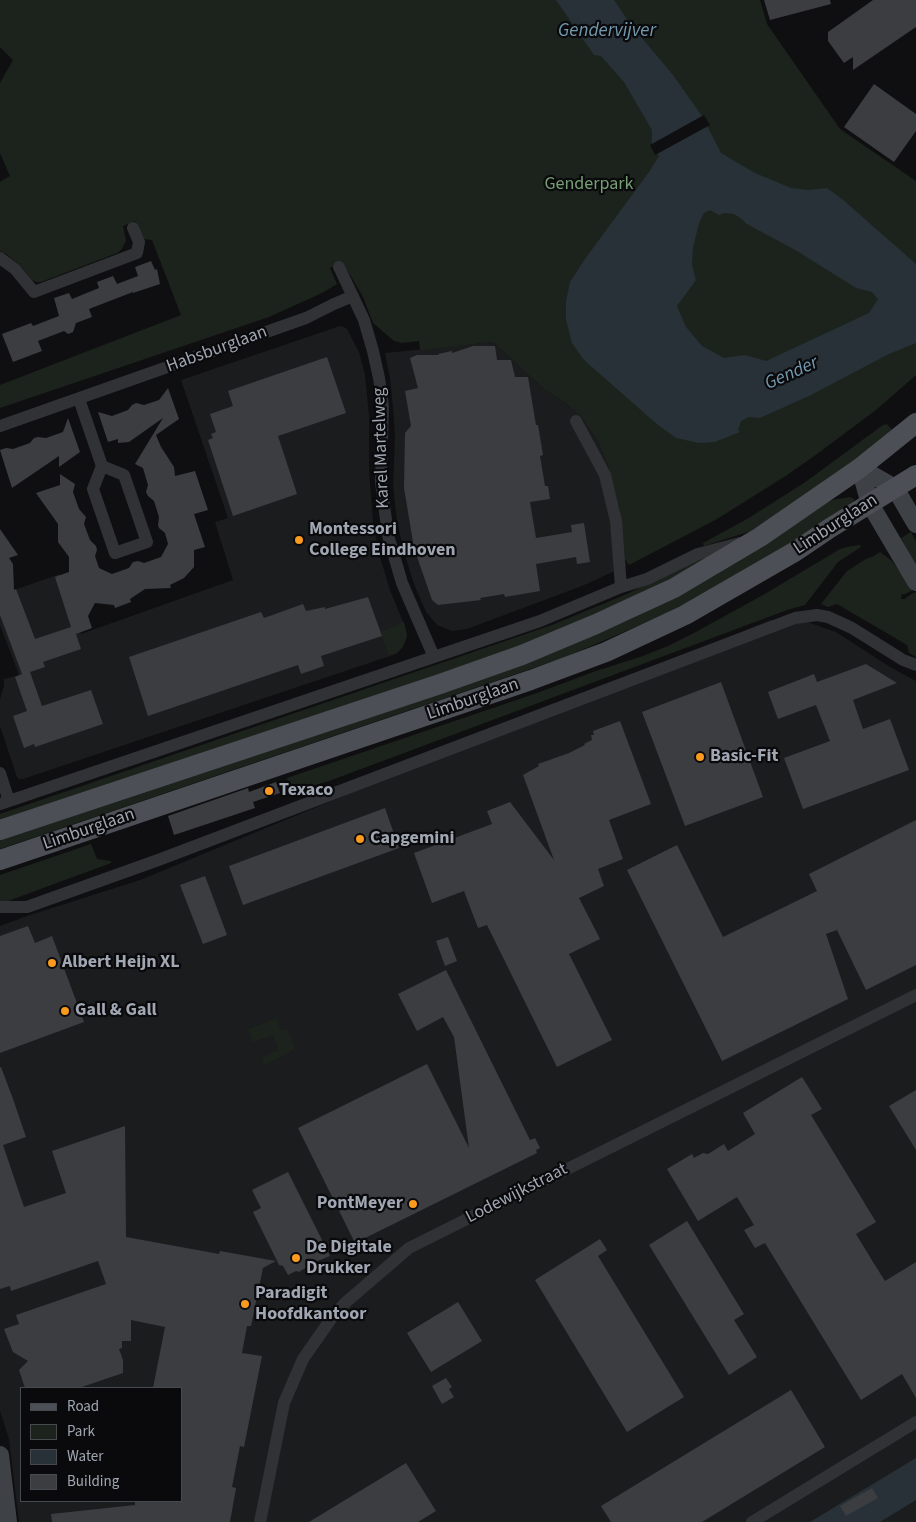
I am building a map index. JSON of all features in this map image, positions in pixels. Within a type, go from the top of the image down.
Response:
[{"type":"main road","name":"Limburglaan","points":[[0,830],[440,684],[522,655],[596,624],[674,588],[760,537],[860,468],[916,423]]},
{"type":"main road","points":[[860,468],[895,488],[916,524]]},
{"type":"main road","points":[[860,468],[870,504],[916,582]]},
{"type":"main road","name":"Limburglaan","points":[[0,860],[522,683],[606,652],[685,615],[796,551],[916,475]]},
{"type":"main road","points":[[0,1455],[8,1522]]},
{"type":"street","points":[[0,258],[16,269],[34,292],[136,253],[138,242],[133,228]]},
{"type":"street","name":"Karel Martelweg","points":[[339,267],[364,320],[374,351],[379,378],[383,406],[381,482],[388,534],[402,582],[434,658]]},
{"type":"street","name":"Habsburglaan","points":[[0,426],[306,318],[353,296]]},
{"type":"street","points":[[79,399],[102,466],[93,489],[115,553],[148,542],[124,475],[102,466]]},
{"type":"street","points":[[576,421],[605,475],[616,521],[621,588]]},
{"type":"street","name":"Limburglaan","points":[[4,802],[540,621],[621,588],[647,580],[698,554],[760,537]]},
{"type":"street","name":"Limburglaan","points":[[0,907],[27,907],[161,859],[795,618],[816,615],[828,617],[852,628],[903,660],[916,665]]},
{"type":"street","points":[[0,773],[4,802]]},
{"type":"street","name":"Lodewijkstraat","points":[[260,1522],[284,1403],[303,1359],[333,1316],[345,1303],[409,1248],[916,996]]},
{"type":"street","points":[[752,1522],[916,1422]]},
{"type":"shaded area","name":"Montessori College Eindhoven","points":[[340,326],[347,329],[359,352],[365,375],[369,415],[369,471],[373,522],[380,557],[390,590],[406,629],[407,636],[403,647],[396,654],[19,779],[0,726],[0,699],[4,679],[19,675],[0,625],[0,595],[60,574],[81,634],[233,580],[215,522],[228,518],[181,380]]},
{"type":"shaded area","points":[[493,342],[544,389],[563,401],[580,416],[598,441],[608,466],[615,492],[621,521],[626,566],[582,586],[467,629],[452,631],[437,625],[426,612],[414,584],[404,552],[397,521],[393,485],[395,437],[390,378],[385,353]]},
{"type":"shaded area","points":[[796,618],[836,632],[890,667],[916,681],[916,1522],[19,1522],[9,1439],[0,1411],[0,926],[140,880],[770,620]]},
{"type":"green space","name":"Genderpark","points":[[0,0],[760,0],[767,24],[840,129],[916,181],[916,375],[876,410],[784,477],[717,519],[629,565],[625,559],[619,507],[608,466],[598,441],[580,416],[563,401],[544,389],[493,342],[420,350],[419,341],[402,343],[394,341],[373,323],[363,297],[342,261],[330,268],[337,284],[322,293],[269,317],[0,408],[0,385],[181,315],[152,240],[144,239],[141,236],[135,221],[123,226],[126,241],[117,253],[41,282],[32,280],[20,265],[0,251],[0,182],[10,176],[0,153],[0,83],[13,60],[0,47]]},
{"type":"green space","points":[[887,424],[893,431],[843,470],[751,531],[704,546],[703,543],[747,519],[804,483],[883,425]]},
{"type":"green space","points":[[850,497],[854,499],[854,504],[800,538],[691,601],[563,658],[0,849],[0,840],[153,789],[577,641],[631,619],[699,584],[823,504],[832,500]]},
{"type":"green space","points":[[911,532],[916,541],[916,566],[901,538]]},
{"type":"green space","points":[[860,545],[861,547],[838,562],[805,605],[329,781],[291,792],[287,778],[537,693],[668,646],[763,595],[840,549]]},
{"type":"green space","points":[[880,552],[892,561],[913,590],[902,594],[901,599],[905,599],[915,592],[916,594],[916,657],[909,653],[907,645],[837,604],[828,607],[821,604],[847,571]]},
{"type":"green space","points":[[708,558],[647,591],[506,652],[0,823],[0,814],[552,625],[627,594],[699,559]]},
{"type":"green space","points":[[404,622],[407,636],[404,644],[398,652],[389,655],[380,632]]},
{"type":"green space","points":[[91,844],[97,859],[111,861],[111,863],[8,901],[0,901],[0,875]]},
{"type":"green space","points":[[277,1018],[281,1031],[287,1029],[295,1049],[265,1065],[262,1057],[279,1050],[273,1035],[252,1042],[248,1029]]},
{"type":"water","points":[[556,0],[614,0],[631,25],[673,75],[702,116],[721,153],[755,173],[791,188],[809,190],[827,188],[916,264],[916,343],[889,354],[809,396],[760,418],[749,417],[741,421],[738,430],[740,432],[715,442],[699,443],[676,438],[658,425],[584,360],[572,343],[566,320],[566,301],[570,282],[659,156],[652,144],[652,130],[624,82],[601,56],[594,55]],"holes":[[[710,210],[719,215],[725,213],[734,214],[747,224],[797,251],[856,288],[872,292],[878,299],[869,313],[766,361],[745,355],[724,358],[702,346],[686,327],[677,306],[696,280],[692,265],[693,248],[699,223],[704,213]]]},
{"type":"water","points":[[916,1458],[916,1500],[880,1522],[810,1522]]},
{"type":"pier","points":[[704,115],[710,125],[655,155],[650,145]]},
{"type":"building","points":[[764,0],[830,0],[831,4],[770,20]]},
{"type":"building","points":[[873,0],[916,0],[916,27],[853,70],[853,57],[844,63],[828,41],[828,32]]},
{"type":"building","points":[[874,84],[916,114],[916,131],[894,162],[844,127]]},
{"type":"building","points":[[151,261],[155,270],[157,269],[160,284],[89,309],[92,317],[76,323],[73,332],[68,334],[64,331],[38,341],[42,351],[13,362],[2,334],[31,323],[33,326],[59,316],[54,298],[69,293],[72,299],[99,288],[97,282],[113,276],[117,284],[138,276],[135,267]]},
{"type":"building","points":[[473,346],[495,346],[497,360],[511,360],[515,377],[528,377],[543,455],[540,456],[545,486],[548,486],[550,499],[530,502],[536,538],[572,532],[571,525],[584,523],[590,562],[577,564],[576,557],[536,564],[540,591],[505,597],[504,594],[480,598],[481,600],[438,605],[432,600],[414,548],[404,488],[405,433],[411,426],[405,391],[418,388],[410,358],[417,355],[439,355],[452,351],[452,353]]},
{"type":"building","points":[[327,357],[346,413],[278,436],[297,494],[233,516],[208,440],[213,438],[211,434],[216,432],[210,414],[233,406],[228,391]]},
{"type":"building","points":[[168,388],[179,419],[156,435],[161,447],[174,467],[175,476],[195,471],[208,510],[194,514],[205,547],[194,550],[194,567],[184,578],[170,585],[171,588],[145,589],[130,599],[131,602],[115,608],[114,605],[95,603],[88,616],[92,628],[76,634],[81,649],[43,662],[45,667],[30,672],[42,706],[91,690],[103,724],[35,747],[34,744],[24,748],[13,716],[27,711],[15,677],[22,674],[0,615],[0,529],[18,555],[9,558],[13,564],[14,590],[16,589],[35,639],[71,627],[55,577],[69,572],[69,557],[58,542],[58,524],[36,493],[60,485],[60,474],[75,484],[73,492],[79,509],[86,517],[84,524],[90,540],[96,546],[95,556],[99,568],[112,574],[129,568],[133,562],[144,563],[161,557],[168,544],[165,533],[159,528],[159,517],[154,501],[146,492],[148,485],[143,468],[135,464],[163,418],[129,442],[118,443],[118,439],[108,442],[98,412],[112,416],[128,410],[136,403],[144,405],[159,400]]},
{"type":"building","points":[[68,418],[80,452],[59,467],[59,456],[12,488],[0,450],[6,448],[13,449],[30,443],[34,438],[46,438],[63,432]]},
{"type":"building","points":[[368,597],[382,636],[321,656],[324,666],[301,674],[298,665],[148,716],[129,657],[261,612],[264,618],[303,604],[306,611],[325,607],[325,609]]},
{"type":"building","points":[[866,664],[897,683],[853,700],[863,729],[890,719],[909,770],[803,809],[784,758],[830,741],[816,705],[778,719],[768,692],[814,674],[817,682]]},
{"type":"building","points":[[721,682],[763,797],[685,826],[642,712]]},
{"type":"building","points":[[620,721],[651,804],[609,820],[623,859],[598,869],[604,886],[579,898],[600,939],[569,954],[612,1040],[557,1067],[487,925],[478,928],[464,891],[432,903],[414,853],[492,824],[487,811],[510,802],[554,860],[523,775],[539,766],[538,764],[585,745],[592,740],[591,735],[594,735],[593,731]]},
{"type":"building","points":[[276,782],[280,793],[253,802],[255,808],[174,835],[168,816],[248,788],[249,792]]},
{"type":"building","points":[[385,808],[399,848],[243,905],[229,866]]},
{"type":"building","points":[[916,820],[916,965],[866,990],[837,930],[826,934],[848,999],[722,1061],[627,870],[677,845],[723,937],[817,891],[809,874]]},
{"type":"building","points":[[205,876],[227,935],[203,944],[180,885]]},
{"type":"building","points":[[28,926],[35,943],[52,936],[84,1022],[0,1053],[0,936]]},
{"type":"building","points":[[448,937],[457,961],[445,966],[436,941]]},
{"type":"building","points":[[446,970],[530,1140],[535,1138],[540,1148],[536,1150],[537,1153],[355,1243],[298,1128],[427,1064],[469,1148],[454,1037],[443,1017],[417,1031],[398,994]]},
{"type":"building","points":[[1,1067],[26,1137],[3,1145],[24,1207],[66,1193],[52,1151],[125,1126],[126,1237],[219,1254],[220,1251],[276,1261],[263,1268],[251,1326],[247,1326],[242,1353],[262,1356],[244,1447],[240,1446],[232,1487],[236,1488],[230,1522],[52,1522],[51,1514],[135,1505],[135,1502],[182,1502],[182,1387],[153,1387],[165,1327],[131,1320],[131,1341],[122,1341],[122,1348],[119,1349],[123,1360],[123,1373],[82,1387],[25,1387],[19,1370],[28,1361],[13,1352],[4,1329],[19,1324],[16,1315],[106,1284],[98,1261],[11,1291],[10,1286],[0,1289]]},
{"type":"building","points":[[802,1077],[822,1109],[811,1115],[876,1222],[856,1234],[873,1262],[885,1281],[916,1262],[916,1398],[902,1374],[861,1400],[765,1243],[755,1248],[744,1230],[754,1225],[737,1197],[698,1221],[667,1169],[692,1154],[694,1158],[703,1153],[708,1154],[724,1144],[728,1151],[755,1134],[743,1113]]},
{"type":"building","points":[[916,1090],[916,1150],[889,1106]]},
{"type":"building","points":[[288,1172],[330,1256],[315,1262],[299,1272],[296,1271],[288,1275],[283,1266],[279,1265],[253,1212],[261,1208],[252,1190]]},
{"type":"building","points":[[687,1221],[744,1314],[734,1320],[757,1357],[729,1375],[649,1245]]},
{"type":"building","points":[[600,1239],[607,1250],[598,1256],[684,1397],[627,1432],[535,1280]]},
{"type":"building","points":[[458,1302],[482,1341],[431,1372],[407,1333]]},
{"type":"building","points":[[446,1378],[452,1387],[449,1389],[454,1397],[442,1404],[432,1386]]},
{"type":"building","points":[[791,1390],[825,1447],[702,1522],[611,1522],[601,1506]]},
{"type":"building","points":[[406,1463],[436,1511],[418,1522],[309,1522]]},
{"type":"building","points":[[872,1488],[878,1498],[846,1516],[840,1506]]},
{"type":"place","name":"Montessori College Eindhoven","points":[[299,540]]},
{"type":"place","name":"Basic-Fit","points":[[700,757]]},
{"type":"place","name":"Texaco","points":[[269,791]]},
{"type":"place","name":"Capgemini","points":[[360,839]]},
{"type":"place","name":"Albert Heijn XL","points":[[52,963]]},
{"type":"place","name":"Gall & Gall","points":[[65,1011]]},
{"type":"place","name":"PontMeyer","points":[[413,1204]]},
{"type":"place","name":"De Digitale Drukker","points":[[296,1258]]},
{"type":"place","name":"Paradigit Hoofdkantoor","points":[[245,1304]]},
{"type":"water label","name":"Gendervijver","points":[[607,32]]},
{"type":"water label","name":"Gender","points":[[792,374]]}]
